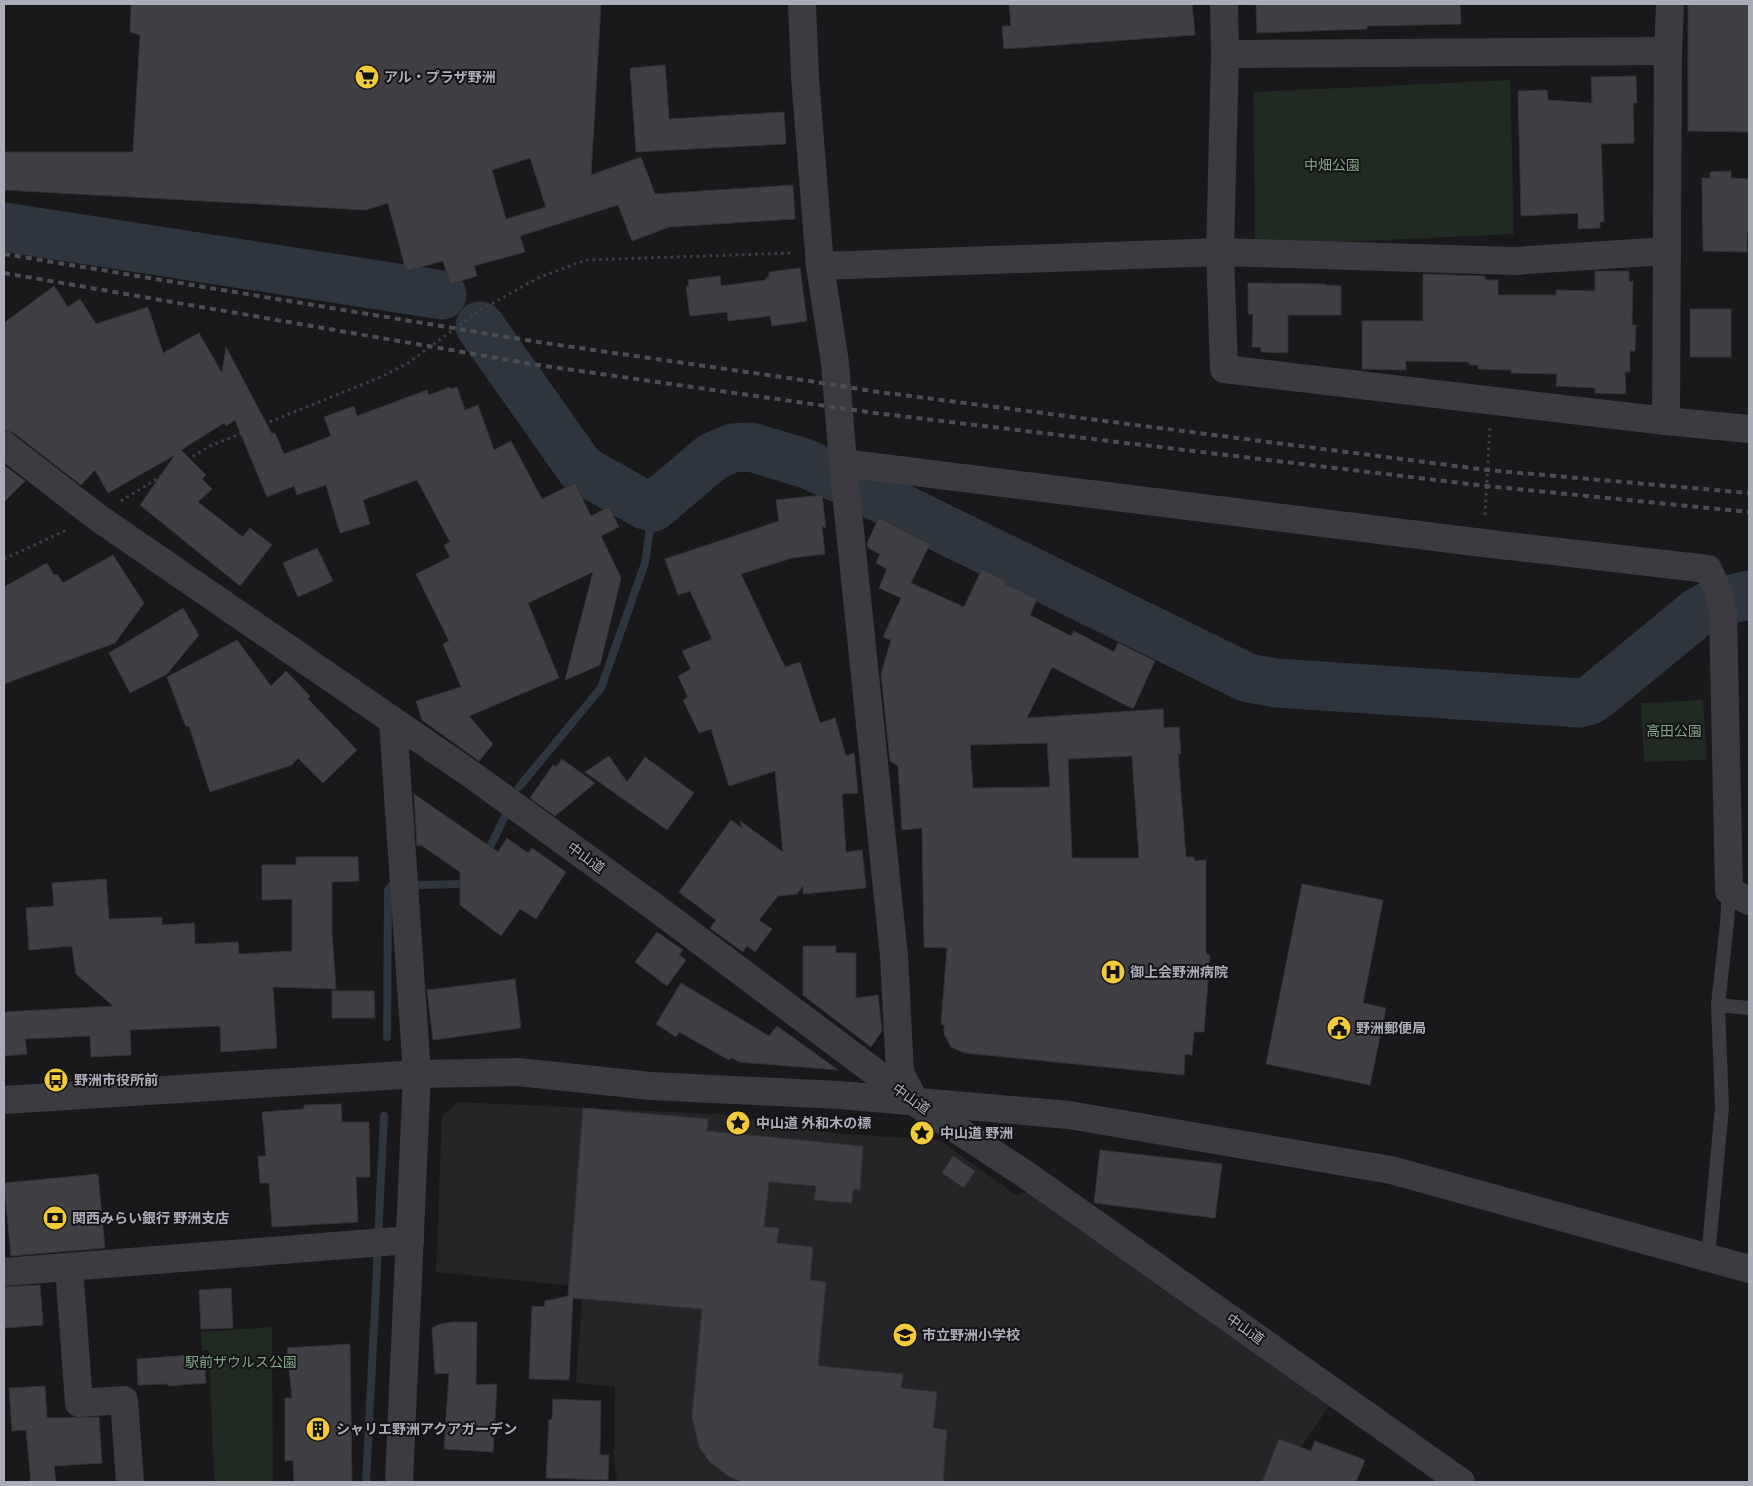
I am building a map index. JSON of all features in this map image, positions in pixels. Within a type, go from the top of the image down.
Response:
[{"type":"street","points":[[802,4],[805,76],[820,259],[835,363],[843,463],[894,956],[900,1073],[916,1103]]},
{"type":"street","points":[[1224,4],[1225,54],[1220,252],[1224,369],[1749,429]]},
{"type":"street","points":[[1666,421],[1666,251],[1670,4]]},
{"type":"street","points":[[1225,54],[1668,51]]},
{"type":"street","points":[[820,259],[1220,252],[1514,261],[1666,251]]},
{"type":"street","name":"中山道","points":[[4,445],[96,517],[472,776],[656,908],[916,1103],[1025,1174],[1461,1482]]},
{"type":"street","points":[[843,463],[1483,543],[1708,569],[1720,601],[1737,750],[1739,896]]},
{"type":"street","points":[[393,722],[417,1074],[387,1242],[399,1482]]},
{"type":"street","points":[[4,1100],[417,1074],[518,1072],[651,1086],[839,1095],[1069,1115],[1391,1170],[1749,1269]]},
{"type":"street","points":[[4,1272],[387,1242]]},
{"type":"street","points":[[69,1267],[79,1403],[124,1400],[130,1482]]},
{"type":"lane","points":[[1708,1257],[1722,1107],[1718,1005],[1727,923],[1739,896]]},
{"type":"lane","points":[[1718,1005],[1749,1008]]},
{"type":"path","points":[[4,558],[96,517],[210,446],[381,377],[408,363],[480,310],[540,277],[586,260],[820,259]]},
{"type":"path","points":[[1483,543],[1491,401]]},
{"type":"shaded area","name":"市立野洲小学校","points":[[458,1102],[735,1115],[773,1125],[843,1134],[939,1140],[1016,1195],[1030,1191],[1329,1406],[1300,1449],[1285,1482],[617,1482],[614,1455],[615,1387],[576,1383],[583,1287],[436,1272],[442,1116]]},
{"type":"green space","name":"中畑公園","points":[[1510,80],[1514,234],[1255,246],[1253,92]]},
{"type":"green space","name":"高田公園","points":[[1703,700],[1707,760],[1644,762],[1641,703]]},
{"type":"green space","name":"駅前ザウルス公園","points":[[272,1327],[273,1482],[214,1482],[209,1350],[202,1350],[201,1332]]},
{"type":"building","name":"アル・プラザ野洲","points":[[131,4],[601,4],[591,175],[641,157],[655,194],[793,185],[795,219],[669,227],[632,241],[618,205],[520,236],[525,252],[474,266],[477,276],[450,284],[443,261],[406,271],[388,203],[366,210],[4,190],[4,152],[133,152],[140,35],[130,32]],"holes":[[[530,158],[546,207],[506,219],[492,170]]]},
{"type":"building","points":[[1009,4],[1192,4],[1195,35],[1004,49],[1002,26],[1011,26]]},
{"type":"building","points":[[1256,4],[1460,4],[1461,24],[1367,26],[1367,29],[1257,33]]},
{"type":"building","points":[[1688,4],[1749,4],[1749,132],[1688,131]]},
{"type":"building","points":[[665,65],[669,119],[784,112],[786,144],[636,152],[630,68]]},
{"type":"building","points":[[1636,76],[1637,103],[1633,103],[1634,143],[1601,144],[1604,222],[1600,222],[1600,228],[1578,229],[1578,213],[1521,216],[1518,91],[1547,90],[1548,100],[1592,103],[1591,77]]},
{"type":"building","points":[[1731,171],[1731,178],[1749,179],[1747,252],[1703,251],[1702,178],[1710,178],[1710,172]]},
{"type":"building","points":[[800,268],[807,321],[772,326],[770,316],[728,321],[727,312],[690,316],[686,286],[689,286],[688,280],[720,276],[721,286],[766,280],[769,277],[769,272]]},
{"type":"building","points":[[1595,271],[1629,271],[1629,282],[1633,281],[1632,325],[1636,325],[1635,351],[1630,351],[1630,372],[1625,372],[1626,394],[1595,393],[1595,388],[1556,386],[1557,374],[1511,373],[1511,370],[1478,369],[1478,365],[1469,365],[1469,362],[1406,361],[1406,370],[1362,369],[1362,321],[1423,321],[1423,274],[1485,276],[1485,280],[1498,280],[1498,295],[1556,295],[1556,290],[1595,291]]},
{"type":"building","points":[[1248,283],[1341,286],[1341,315],[1288,315],[1288,353],[1261,352],[1261,347],[1252,347],[1253,314],[1248,314]]},
{"type":"building","points":[[54,286],[68,307],[80,299],[96,324],[148,307],[163,353],[199,333],[222,373],[226,347],[272,434],[275,433],[284,454],[331,436],[324,417],[354,406],[357,416],[427,390],[429,395],[450,387],[451,389],[457,387],[465,410],[478,405],[494,450],[511,441],[542,499],[575,483],[591,516],[609,507],[619,527],[601,536],[621,578],[600,665],[565,680],[593,572],[528,603],[559,678],[469,716],[493,744],[479,761],[422,720],[416,701],[461,687],[443,644],[449,641],[416,574],[450,557],[444,545],[450,542],[417,480],[363,500],[370,524],[340,533],[326,485],[297,495],[294,486],[267,497],[235,420],[226,426],[224,423],[181,450],[206,475],[202,479],[212,489],[198,502],[243,537],[250,528],[272,545],[240,586],[140,505],[175,455],[108,493],[95,470],[81,485],[14,433],[4,430],[4,323]]},
{"type":"building","points":[[1690,309],[1731,309],[1731,357],[1690,357]]},
{"type":"building","points":[[4,465],[25,481],[4,502]]},
{"type":"building","points":[[822,495],[826,528],[822,526],[825,554],[792,558],[741,574],[785,667],[800,662],[820,723],[835,718],[846,756],[854,753],[858,793],[842,794],[846,852],[862,850],[866,888],[803,894],[803,886],[797,894],[778,896],[759,920],[772,929],[755,952],[747,946],[743,952],[710,928],[716,920],[679,892],[731,820],[742,828],[740,821],[783,852],[775,771],[729,786],[711,729],[699,733],[683,700],[688,697],[678,676],[691,669],[682,651],[712,639],[690,591],[678,595],[665,559],[779,521],[776,500]]},
{"type":"building","points":[[879,518],[930,544],[911,583],[964,607],[982,569],[1007,582],[1005,584],[1037,599],[1030,615],[1071,636],[1074,631],[1114,652],[1118,643],[1155,661],[1133,709],[1052,667],[1027,718],[1163,709],[1164,728],[1179,727],[1181,754],[1178,754],[1186,857],[1194,857],[1195,861],[1206,860],[1206,953],[1210,956],[1204,1032],[1194,1032],[1192,1055],[1185,1054],[1184,1075],[965,1053],[951,1047],[944,1034],[944,1025],[941,1024],[947,948],[924,947],[922,828],[902,830],[898,766],[890,761],[881,674],[891,640],[883,637],[901,598],[879,588],[887,569],[876,563],[880,554],[868,548],[867,543]],"holes":[[[1047,743],[1050,787],[973,788],[970,745]],[[1132,756],[1139,858],[1072,858],[1068,759]]]},
{"type":"building","points":[[317,548],[333,581],[298,597],[283,563]]},
{"type":"building","points":[[113,555],[144,603],[115,643],[4,684],[4,587],[47,563],[54,575],[57,574],[63,583]]},
{"type":"building","points":[[183,608],[199,635],[167,674],[130,693],[109,653]]},
{"type":"building","points":[[237,640],[271,686],[286,671],[310,696],[308,699],[357,750],[323,783],[298,758],[292,765],[210,792],[189,726],[186,727],[167,677]]},
{"type":"building","points":[[609,756],[627,782],[645,757],[694,793],[667,830],[585,772]]},
{"type":"building","points":[[562,759],[595,783],[555,816],[530,798],[553,765],[556,767]]},
{"type":"building","points":[[414,794],[498,852],[507,838],[528,853],[532,848],[566,872],[536,919],[520,909],[501,936],[460,905],[460,872],[421,845],[417,846]]},
{"type":"building","points":[[296,857],[358,857],[359,881],[332,882],[332,933],[336,989],[273,987],[277,1048],[221,1052],[220,1026],[130,1030],[131,1055],[91,1057],[90,1036],[25,1039],[27,1054],[4,1056],[4,1012],[113,1006],[76,974],[72,946],[29,950],[26,908],[54,906],[52,883],[106,879],[109,919],[162,917],[162,925],[194,923],[195,944],[238,942],[239,954],[292,951],[292,899],[262,900],[262,865],[296,865]]},
{"type":"building","points":[[1302,884],[1383,900],[1363,1003],[1386,1008],[1370,1085],[1266,1064]]},
{"type":"building","points":[[657,932],[683,950],[679,955],[686,960],[667,986],[635,962]]},
{"type":"building","points":[[803,946],[836,946],[836,953],[856,953],[856,998],[878,995],[882,1031],[871,1047],[803,995]]},
{"type":"building","points":[[515,979],[521,1028],[433,1040],[427,990]]},
{"type":"building","points":[[681,983],[769,1036],[777,1026],[838,1070],[739,1062],[732,1058],[729,1060],[679,1032],[676,1037],[656,1024]]},
{"type":"building","points":[[332,991],[374,991],[375,1018],[332,1018]]},
{"type":"building","points":[[341,1104],[342,1122],[369,1122],[370,1177],[356,1177],[358,1222],[272,1227],[269,1183],[260,1183],[258,1156],[266,1156],[262,1112],[304,1109],[304,1105]]},
{"type":"building","points":[[583,1108],[708,1119],[707,1131],[863,1146],[860,1190],[853,1189],[852,1203],[814,1200],[816,1186],[769,1182],[764,1227],[779,1228],[777,1243],[813,1247],[810,1280],[826,1282],[818,1366],[903,1374],[901,1388],[937,1392],[933,1428],[947,1430],[943,1482],[742,1482],[728,1476],[709,1461],[699,1447],[692,1417],[702,1309],[573,1298],[569,1380],[529,1379],[532,1306],[544,1307],[545,1301],[568,1296]]},
{"type":"building","points":[[1100,1150],[1222,1164],[1215,1218],[1094,1203]]},
{"type":"building","points":[[953,1156],[975,1171],[964,1188],[942,1173]]},
{"type":"building","name":"関西みらい銀行 野洲支店","points":[[98,1174],[105,1248],[11,1256],[4,1183]]},
{"type":"building","points":[[40,1285],[43,1325],[4,1328],[4,1287]]},
{"type":"building","points":[[231,1288],[233,1328],[201,1329],[199,1290]]},
{"type":"building","points":[[477,1322],[476,1385],[497,1384],[493,1452],[444,1449],[449,1373],[435,1374],[432,1328],[440,1324]]},
{"type":"building","name":"シャリエ野洲アクアガーデン","points":[[350,1344],[352,1482],[294,1482],[293,1460],[285,1461],[285,1398],[292,1398],[287,1348]]},
{"type":"building","points":[[204,1354],[206,1383],[168,1386],[168,1384],[138,1385],[137,1359]]},
{"type":"building","points":[[45,1386],[47,1418],[99,1417],[102,1463],[54,1466],[56,1482],[31,1482],[26,1430],[12,1431],[9,1388]]},
{"type":"building","points":[[553,1399],[601,1401],[600,1455],[609,1455],[608,1480],[546,1478],[549,1420],[552,1419]]},
{"type":"building","points":[[1279,1439],[1311,1451],[1315,1441],[1365,1460],[1356,1482],[1262,1482]]},
{"type":"waterway","points":[[4,227],[442,295]]},
{"type":"waterway","points":[[480,326],[581,469],[645,505],[653,507],[712,457],[732,448],[751,447],[807,464],[858,487],[1248,678],[1276,683],[1579,703],[1590,700],[1601,692],[1698,612],[1715,603],[1749,595]]},
{"type":"waterway","points":[[519,787],[601,688],[645,563],[653,507]]},
{"type":"waterway","points":[[486,855],[505,816]]},
{"type":"waterway","points":[[387,1037],[388,890],[391,886],[459,884],[470,881]]},
{"type":"waterway","points":[[378,1237],[384,1116]]},
{"type":"waterway","points":[[366,1482],[378,1248]]},
{"type":"railway","points":[[4,254],[538,342],[871,391],[1487,470],[1749,493]]},
{"type":"railway","points":[[4,273],[538,365],[875,413],[1486,486],[1749,512]]},
{"type":"place","name":"アル・プラザ野洲","points":[[367,77]]},
{"type":"place","name":"御上会野洲病院","points":[[1113,972]]},
{"type":"place","name":"野洲郵便局","points":[[1339,1028]]},
{"type":"place","name":"野洲市役所前","points":[[56,1080]]},
{"type":"place","name":"中山道 外和木の標","points":[[738,1123]]},
{"type":"place","name":"中山道 野洲","points":[[922,1133]]},
{"type":"place","name":"関西みらい銀行 野洲支店","points":[[55,1218]]},
{"type":"place","name":"市立野洲小学校","points":[[905,1335]]},
{"type":"place","name":"シャリエ野洲アクアガーデン","points":[[318,1429]]}]
